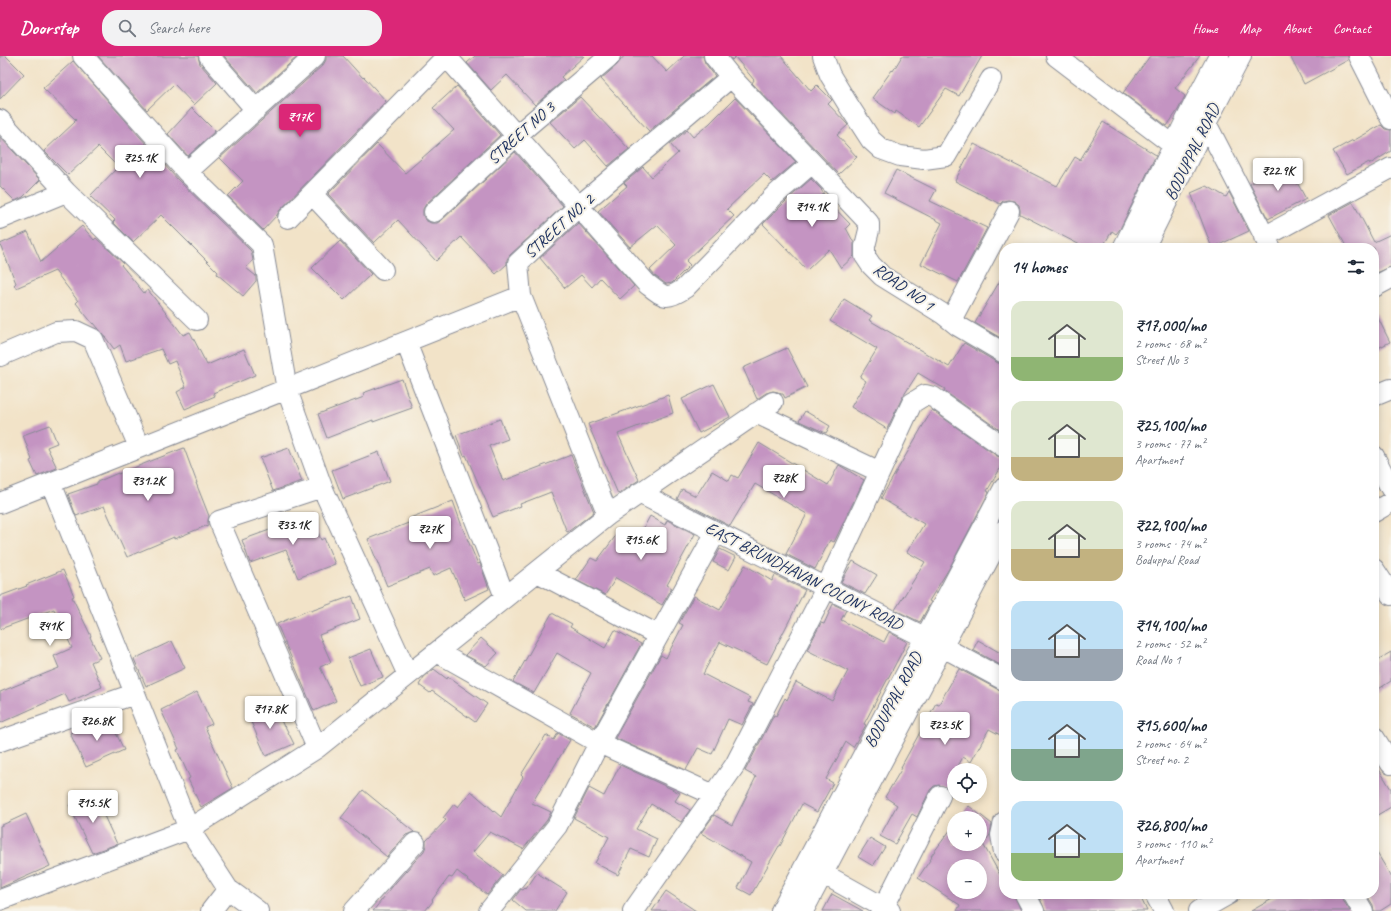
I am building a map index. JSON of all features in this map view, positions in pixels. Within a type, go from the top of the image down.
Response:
[{"type":"street","points":[[83,56],[188,172],[262,245],[287,390],[322,487],[408,675]]},
{"type":"street","points":[[209,56],[256,110]]},
{"type":"street","points":[[188,172],[315,56]]},
{"type":"street","points":[[288,218],[447,56],[647,284],[661,295],[674,295],[684,288],[774,196],[812,163]]},
{"type":"street","name":"STREET NO 3","points":[[434,212],[517,136],[610,56]]},
{"type":"street","name":"ROAD NO 1","points":[[714,56],[731,77],[869,223],[865,246],[865,256],[871,265],[882,276],[904,288],[951,320],[999,349]]},
{"type":"street","points":[[823,56],[830,75],[871,140],[881,149],[900,156],[924,159],[946,156],[991,79]]},
{"type":"street","points":[[1056,56],[1173,145]]},
{"type":"street","name":"BODUPPAL ROAD","points":[[1125,243],[1173,145],[1219,56]]},
{"type":"street","name":"BODUPPAL ROAD","points":[[1146,243],[1241,56]]},
{"type":"street","points":[[1359,56],[1391,119]]},
{"type":"street","name":"STREET NO. 2","points":[[608,515],[521,296],[518,263],[579,206],[731,77]]},
{"type":"street","points":[[0,120],[66,192],[197,320]]},
{"type":"street","points":[[1206,123],[1267,242],[1391,168]]},
{"type":"street","points":[[0,219],[66,192]]},
{"type":"street","points":[[312,194],[383,270]]},
{"type":"street","points":[[951,320],[1009,211]]},
{"type":"street","points":[[1379,284],[1391,278]]},
{"type":"street","points":[[0,503],[521,296]]},
{"type":"street","points":[[0,356],[56,332],[76,331],[93,339],[139,447]]},
{"type":"street","points":[[406,342],[505,597]]},
{"type":"street","points":[[1379,394],[1391,389]]},
{"type":"street","points":[[633,911],[735,765],[826,588],[912,403],[925,395],[933,397],[999,443]]},
{"type":"street","points":[[0,900],[189,830],[317,748],[608,515],[773,402]]},
{"type":"street","points":[[756,413],[880,472]]},
{"type":"street","points":[[1379,466],[1391,489]]},
{"type":"street","points":[[51,483],[189,830],[228,889],[258,911]]},
{"type":"street","points":[[317,748],[219,521],[322,487]]},
{"type":"street","name":"EAST BRUNDHAVAN COLONY ROAD","points":[[639,493],[934,642],[999,677]]},
{"type":"street","name":"BODUPPAL ROAD","points":[[803,911],[934,642],[999,499]]},
{"type":"street","points":[[1379,509],[1391,502]]},
{"type":"street","points":[[490,911],[557,826],[599,743],[716,532]]},
{"type":"street","name":"BODUPPAL ROAD","points":[[781,911],[934,642],[999,538]]},
{"type":"street","points":[[537,572],[658,635]]},
{"type":"street","points":[[1379,577],[1391,595]]},
{"type":"street","points":[[437,652],[599,743],[714,795]]},
{"type":"street","points":[[0,741],[134,694]]},
{"type":"street","points":[[1379,745],[1391,764]]},
{"type":"street","points":[[822,873],[887,909],[940,796]]},
{"type":"street","points":[[354,911],[415,843]]},
{"type":"street","points":[[211,911],[228,889]]},
{"type":"street","points":[[1028,899],[1034,911]]},
{"type":"street","points":[[1158,899],[1164,911]]},
{"type":"street","points":[[1199,911],[1220,899]]},
{"type":"street","points":[[1356,899],[1363,911]]},
{"type":"building","points":[[0,56],[6,56],[24,74],[0,99]]},
{"type":"building","points":[[98,56],[198,56],[200,64],[217,83],[194,105],[174,84],[147,110]]},
{"type":"building","points":[[224,56],[298,56],[257,93]]},
{"type":"building","points":[[326,56],[343,56],[386,101],[280,210],[263,230],[228,196],[243,181],[220,158],[323,65],[326,60]]},
{"type":"building","points":[[475,56],[584,56],[561,77],[564,80],[535,105],[507,75],[491,90],[467,63]]},
{"type":"building","points":[[624,56],[652,56],[667,72],[684,56],[703,56],[705,63],[715,76],[649,131],[601,79],[617,65]]},
{"type":"building","points":[[729,56],[781,56],[811,91],[817,85],[832,100],[828,104],[848,125],[837,135],[857,157],[839,174],[752,83],[754,80],[735,57],[732,60]]},
{"type":"building","points":[[902,56],[982,56],[959,96],[946,89],[919,127],[896,111],[895,114],[872,98],[892,70],[893,71]]},
{"type":"building","points":[[1150,56],[1200,56],[1175,88],[1185,96],[1178,110],[1167,126],[1123,93]]},
{"type":"building","points":[[1290,56],[1348,56],[1348,60],[1304,84]]},
{"type":"building","points":[[73,61],[178,180],[251,251],[253,260],[246,268],[256,276],[256,281],[243,296],[217,274],[218,272],[161,215],[133,242],[113,222],[115,220],[90,196],[118,167],[98,147],[68,175],[44,151],[76,120],[43,88]]},
{"type":"building","points":[[457,86],[500,135],[426,204],[423,209],[425,220],[431,223],[437,223],[442,220],[515,152],[563,206],[510,255],[507,259],[507,264],[496,274],[461,237],[436,261],[398,220],[374,243],[328,194],[377,144],[405,173],[454,130],[433,108]]},
{"type":"building","points":[[580,97],[629,149],[608,166],[585,140],[575,149],[550,122]]},
{"type":"building","points":[[735,98],[796,162],[772,182],[764,174],[727,209],[734,216],[686,261],[690,265],[672,283],[666,284],[655,276],[650,270],[676,245],[657,225],[630,247],[598,211],[627,186],[624,183],[643,167],[652,177],[678,153],[670,144],[687,130],[693,137],[709,124]]},
{"type":"building","points":[[192,108],[215,131],[188,156],[168,134]]},
{"type":"building","points":[[1103,122],[1156,155],[1120,229],[1116,234],[1112,231],[1105,243],[1076,243],[1020,214],[1019,205],[1014,201],[1003,201],[1000,204],[955,181],[974,144],[1057,186],[1075,157],[1080,160]]},
{"type":"building","points":[[1381,125],[1385,129],[1391,130],[1391,151],[1370,164],[1369,162],[1347,174],[1333,151]]},
{"type":"building","points":[[0,137],[40,180],[23,197],[15,201],[0,186]]},
{"type":"building","points":[[1287,164],[1306,199],[1268,219],[1250,184]]},
{"type":"building","points":[[896,170],[936,190],[930,201],[987,228],[958,282],[921,264],[942,223],[884,193]]},
{"type":"building","points":[[811,179],[822,190],[824,194],[822,195],[850,224],[846,228],[854,243],[854,256],[841,268],[829,249],[807,270],[763,224]]},
{"type":"building","points":[[1207,186],[1226,197],[1229,192],[1249,231],[1223,243],[1210,243],[1191,193]]},
{"type":"building","points":[[1353,202],[1374,242],[1391,234],[1391,267],[1379,272],[1379,243],[1344,243],[1329,215]]},
{"type":"building","points":[[578,223],[634,286],[620,299],[600,278],[592,287],[581,275],[565,288],[540,258]]},
{"type":"building","points":[[82,226],[94,240],[96,238],[123,263],[121,265],[144,293],[148,290],[183,335],[190,332],[207,365],[244,349],[255,375],[213,393],[215,396],[185,409],[177,392],[186,387],[175,361],[168,364],[161,349],[126,361],[120,345],[114,349],[76,303],[78,301],[55,271],[16,288],[14,285],[16,283],[0,244],[28,232],[41,262]]},
{"type":"building","points":[[340,241],[371,274],[344,300],[312,268]]},
{"type":"building","points":[[999,282],[999,337],[975,323]]},
{"type":"building","points":[[844,299],[872,316],[869,320],[949,367],[964,343],[999,363],[999,430],[944,391],[945,389],[918,373],[902,398],[887,429],[851,407],[866,381],[860,377],[877,349],[830,321]]},
{"type":"building","points":[[1379,320],[1390,342],[1379,348]]},
{"type":"building","points":[[787,348],[807,387],[785,398],[783,394],[773,391],[766,393],[757,399],[743,368]]},
{"type":"building","points":[[402,379],[412,408],[373,422],[373,420],[327,438],[318,414],[364,397],[363,393]]},
{"type":"building","points":[[714,384],[730,417],[699,433],[682,399]]},
{"type":"building","points":[[668,395],[673,413],[618,434],[639,480],[618,494],[588,424]]},
{"type":"building","points":[[932,410],[999,457],[999,471],[987,491],[989,492],[950,567],[929,601],[931,602],[920,622],[895,610],[925,562],[907,552],[924,524],[881,498]]},
{"type":"building","points":[[805,411],[830,426],[826,433],[799,421]]},
{"type":"building","points":[[500,419],[508,439],[489,446],[503,481],[571,455],[594,512],[567,532],[551,492],[520,504],[521,506],[493,517],[466,455],[464,456],[456,435]]},
{"type":"building","points":[[50,425],[57,443],[47,447],[57,468],[37,476],[30,461],[32,460],[23,435]]},
{"type":"building","points":[[759,443],[828,485],[839,465],[864,480],[834,542],[830,540],[815,569],[786,554],[807,514],[755,484],[730,526],[677,499],[682,489],[696,496],[712,471],[729,481],[732,475],[738,478]]},
{"type":"building","points":[[184,448],[209,516],[208,525],[174,539],[174,537],[127,557],[104,506],[76,516],[68,494],[97,484],[97,482],[118,473]]},
{"type":"building","points":[[289,448],[302,481],[273,491],[260,458]]},
{"type":"building","points":[[379,452],[390,481],[343,499],[332,470]]},
{"type":"building","points":[[453,501],[478,564],[480,563],[489,589],[465,600],[451,568],[433,576],[430,569],[387,586],[368,539],[411,522],[410,518]]},
{"type":"building","points":[[311,515],[321,540],[324,538],[335,564],[298,578],[286,550],[250,563],[242,540]]},
{"type":"building","points":[[650,516],[665,525],[667,520],[695,534],[667,585],[672,588],[662,605],[616,578],[605,595],[576,580],[591,558],[597,561],[620,530],[636,542]]},
{"type":"building","points":[[720,549],[736,557],[729,570],[713,562]]},
{"type":"building","points":[[853,561],[877,575],[865,594],[841,582]]},
{"type":"building","points":[[745,565],[772,581],[775,575],[805,590],[767,664],[720,642],[703,674],[750,698],[748,702],[753,704],[742,725],[728,719],[712,754],[698,748],[686,770],[615,738],[661,655],[666,658],[683,625],[679,623],[694,596],[720,610]]},
{"type":"building","points":[[63,570],[74,596],[72,597],[100,658],[91,662],[102,687],[69,702],[65,694],[0,723],[0,692],[59,668],[54,656],[72,648],[54,609],[0,629],[0,596]]},
{"type":"building","points":[[352,596],[360,619],[319,635],[331,662],[320,667],[336,701],[314,711],[277,624],[311,609],[311,611]]},
{"type":"building","points":[[833,604],[846,610],[841,620],[884,642],[889,632],[907,642],[864,724],[866,725],[853,747],[846,742],[826,779],[833,783],[817,812],[802,804],[780,846],[751,895],[738,888],[751,862],[701,833],[714,815],[732,825],[756,777],[745,771],[774,715],[776,716],[785,698],[787,700],[796,682],[832,701],[848,671],[807,650],[821,623],[824,624]]},
{"type":"building","points":[[552,613],[572,624],[570,627],[605,648],[615,630],[641,644],[595,727],[570,713],[591,673],[557,653],[534,693],[513,682]]},
{"type":"building","points":[[481,638],[498,653],[486,666],[465,655]]},
{"type":"building","points":[[978,640],[999,652],[999,664],[973,650]]},
{"type":"building","points":[[172,641],[185,668],[146,686],[134,659]]},
{"type":"building","points":[[371,649],[383,677],[360,686],[348,658]]},
{"type":"building","points":[[1391,652],[1391,681],[1379,689],[1379,659]]},
{"type":"building","points":[[434,669],[487,704],[475,722],[432,691],[430,693],[419,685],[424,677]]},
{"type":"building","points":[[959,669],[999,690],[999,734],[989,729],[971,762],[963,757],[960,763],[947,763],[946,787],[939,785],[934,786],[930,790],[917,817],[912,814],[895,844],[880,836],[897,805],[885,797],[936,703],[939,704]]},
{"type":"building","points":[[197,692],[212,724],[205,727],[233,788],[201,807],[177,750],[179,749],[161,710]]},
{"type":"building","points":[[274,704],[284,727],[285,726],[294,744],[266,756],[248,715]]},
{"type":"building","points":[[108,716],[124,750],[86,767],[70,733]]},
{"type":"building","points":[[558,733],[570,740],[532,803],[551,812],[547,820],[523,849],[490,832],[473,852],[503,875],[487,895],[457,871],[452,878],[449,877],[425,911],[373,911],[396,882],[424,851],[426,841],[446,820],[443,818],[454,804],[458,807],[471,791],[501,817],[523,777],[521,775],[546,735],[554,740]]},
{"type":"building","points":[[620,765],[680,793],[675,801],[690,810],[681,822],[651,804],[636,829],[657,839],[649,857],[631,849],[618,875],[595,863],[609,837],[574,818],[589,788],[604,796]]},
{"type":"building","points":[[1379,769],[1391,789],[1391,807],[1379,814]]},
{"type":"building","points":[[363,790],[414,832],[406,835],[387,857],[341,818]]},
{"type":"building","points":[[94,794],[117,844],[92,853],[69,805]]},
{"type":"building","points":[[969,806],[975,811],[965,811]]},
{"type":"building","points":[[26,814],[50,866],[0,888],[0,826]]},
{"type":"building","points":[[987,820],[992,824],[990,835],[987,839]]},
{"type":"building","points":[[947,834],[947,851],[987,851],[999,873],[999,899],[1016,899],[1021,911],[957,911],[960,905],[951,899],[987,899],[987,859],[947,859],[947,897],[918,878],[932,857],[931,856]]},
{"type":"building","points":[[870,838],[885,847],[873,866],[858,857]]},
{"type":"building","points":[[1379,856],[1391,876],[1391,904],[1380,911],[1374,911],[1373,905],[1369,899],[1379,899]]},
{"type":"building","points":[[537,873],[567,892],[555,911],[526,911],[513,900],[521,889],[526,889]]},
{"type":"building","points":[[666,891],[696,911],[652,911]]},
{"type":"building","points":[[832,894],[863,911],[823,911]]},
{"type":"building","points":[[1040,899],[1141,899],[1147,911],[1045,911]]},
{"type":"building","points":[[1272,899],[1343,899],[1350,911],[1251,911]]}]
